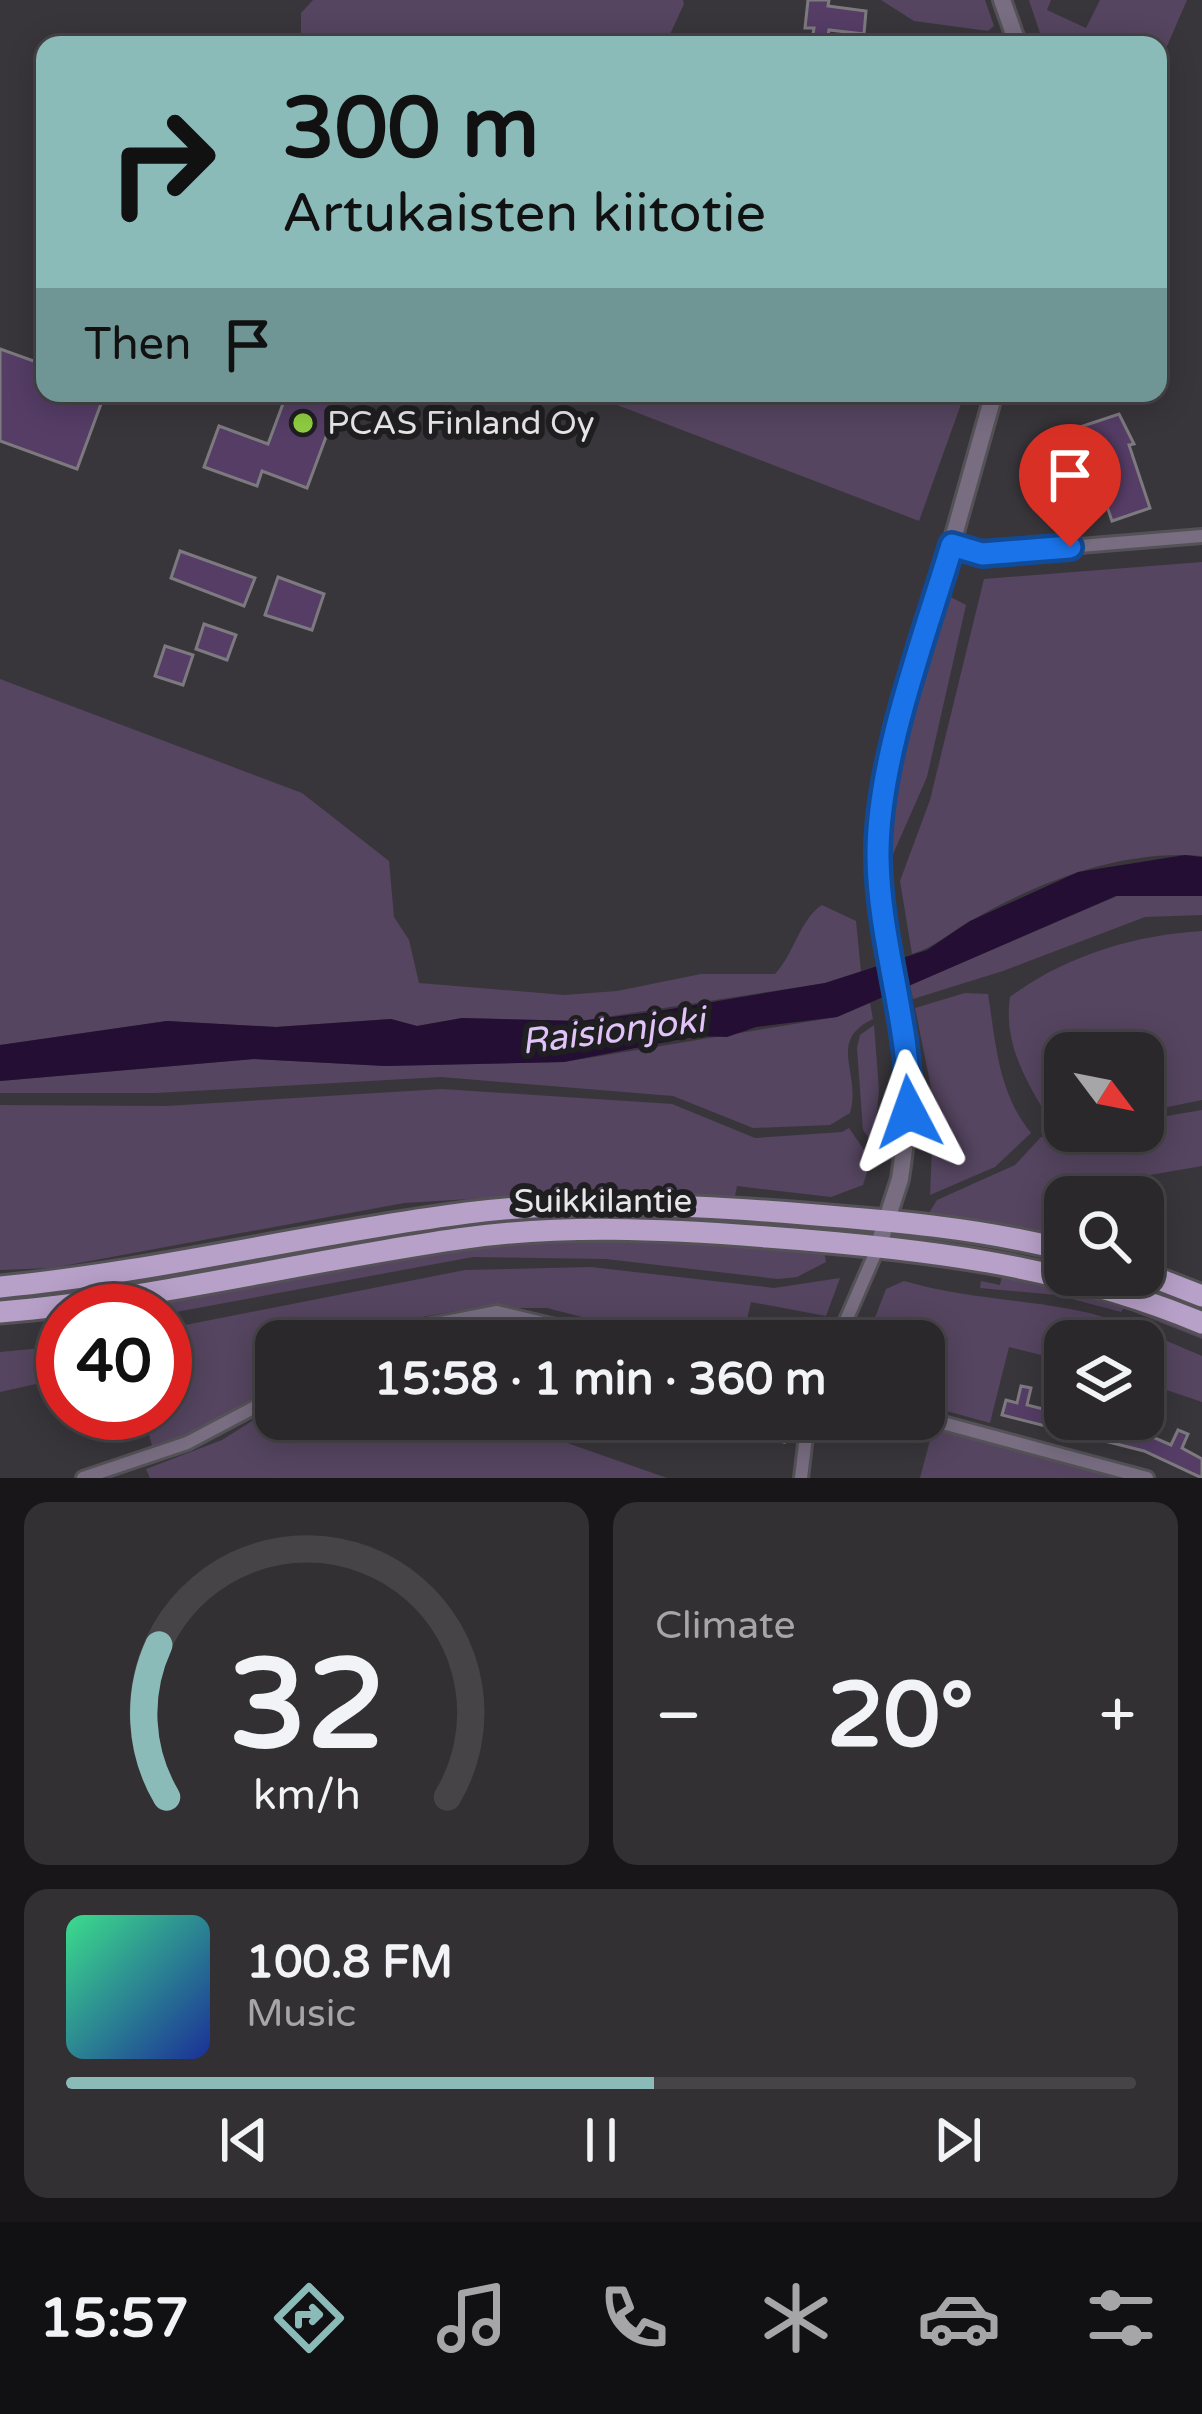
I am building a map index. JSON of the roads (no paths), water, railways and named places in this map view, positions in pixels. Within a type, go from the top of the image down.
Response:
[{"type":"main road","name":"Suikkilantie","points":[[0,1287],[95,1276],[469,1213],[681,1206],[969,1230],[1044,1246]]},
{"type":"main road","name":"Suikkilantie","points":[[0,1312],[505,1234],[677,1232],[878,1247],[1037,1268],[1136,1297],[1202,1323]]},
{"type":"main road","points":[[1164,1281],[1202,1296]]},
{"type":"street","points":[[1002,0],[1015,36]]},
{"type":"street","points":[[846,1320],[878,1247],[900,1179],[908,1119],[906,1057],[878,861],[882,804],[992,402]]},
{"type":"street","points":[[952,545],[982,554],[1202,536]]},
{"type":"street","points":[[456,1320],[497,1312],[530,1320]]},
{"type":"street","points":[[83,1478],[170,1450],[255,1407]]},
{"type":"street","points":[[945,1424],[1147,1478]]},
{"type":"street","points":[[801,1478],[806,1440]]},
{"type":"water","name":"Raisionjoki","points":[[1185,855],[1202,857],[1202,896],[1116,896],[837,1017],[756,1027],[727,1037],[697,1036],[564,1062],[385,1066],[254,1059],[0,1081],[0,1045],[167,1021],[276,1027],[391,1019],[417,1026],[462,1018],[580,1021],[825,983],[927,950],[970,921],[1078,872]]},
{"type":"place","name":"PCAS Finland Oy","points":[[303,423]]}]
